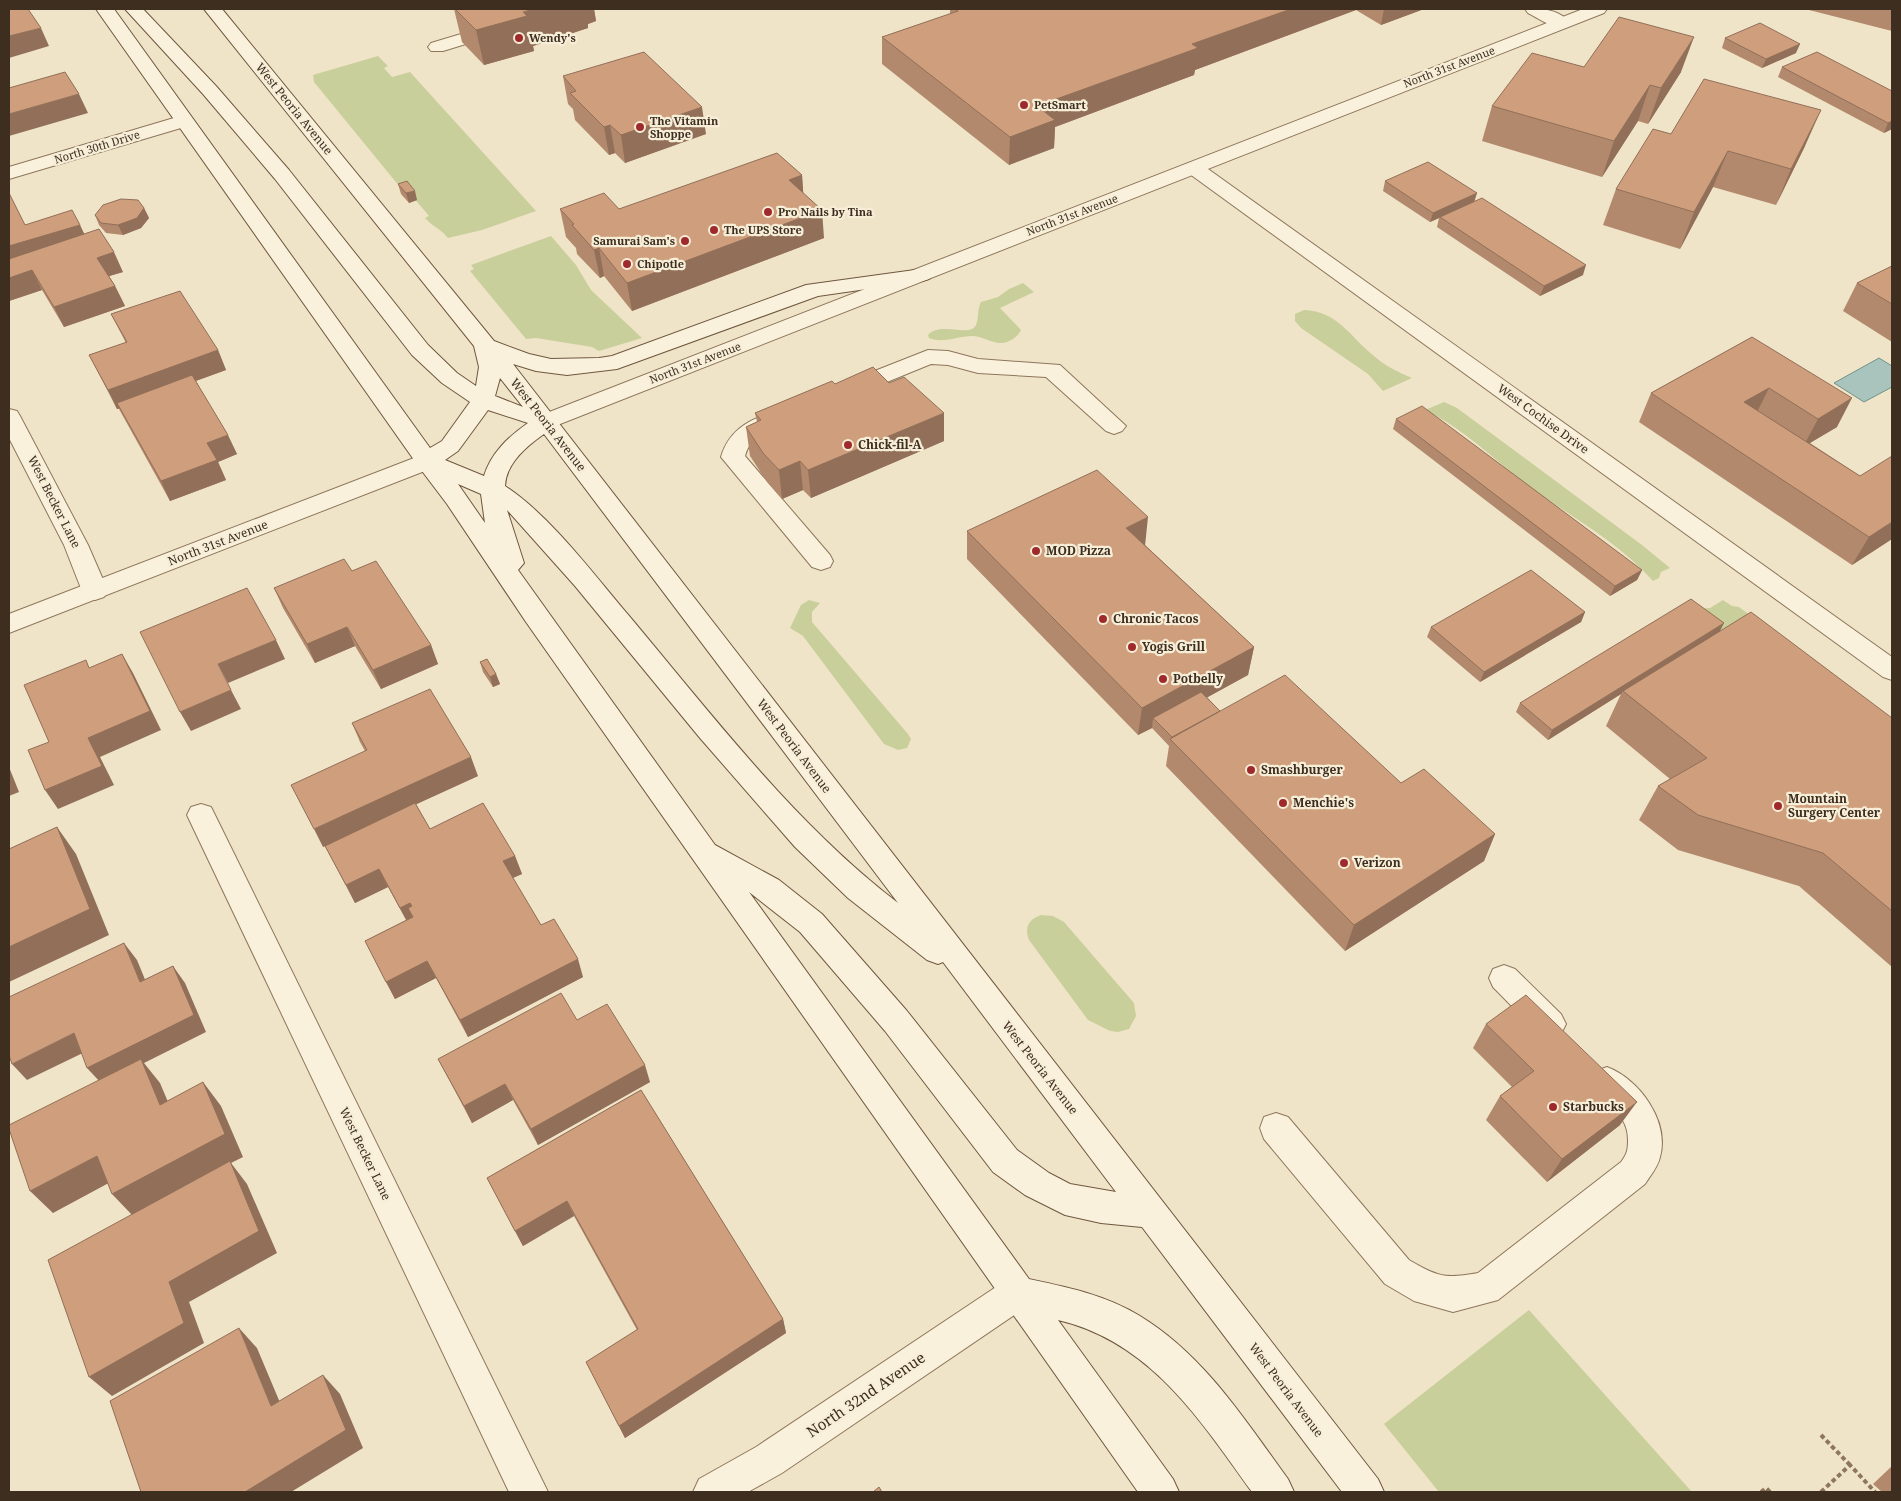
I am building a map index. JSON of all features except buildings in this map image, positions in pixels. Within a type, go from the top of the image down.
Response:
[{"type":"main road","points":[[104,9],[427,461],[456,498],[535,616],[1160,1492]]},
{"type":"main road","points":[[134,9],[196,75],[304,202],[420,350],[455,384],[482,402],[547,421]]},
{"type":"main road","points":[[200,9],[228,27]]},
{"type":"main road","name":"West Peoria Avenue","points":[[213,9],[547,421],[1365,1492]]},
{"type":"main road","points":[[437,47],[561,9]]},
{"type":"main road","points":[[1534,9],[1561,23]]},
{"type":"main road","name":"North 31st Avenue","points":[[492,489],[495,470],[506,453],[524,435],[547,421],[1598,9]]},
{"type":"main road","name":"North 30th Drive","points":[[9,173],[184,121]]},
{"type":"main road","name":"West Cochise Drive","points":[[1194,168],[1892,670]]},
{"type":"main road","points":[[485,345],[510,356],[539,365],[564,369],[589,368],[617,362],[814,290],[922,275]]},
{"type":"main road","name":"North 31st Avenue","points":[[9,624],[427,461],[450,446],[482,402],[489,383],[490,367],[485,345]]},
{"type":"main road","points":[[821,561],[734,457],[736,443],[750,430],[906,367],[932,373],[947,373],[978,366],[1052,370],[1114,426]]},
{"type":"main road","name":"West Becker Lane","points":[[9,416],[76,545],[95,590]]},
{"type":"main road","points":[[427,461],[492,489],[518,507],[539,527],[710,731],[805,839],[858,889],[967,973]]},
{"type":"main road","points":[[492,489],[497,520],[504,543],[535,616]]},
{"type":"main road","name":"West Becker Lane","points":[[201,815],[529,1492]]},
{"type":"main road","points":[[702,850],[769,889],[810,923],[896,1022],[1005,1161],[1037,1184],[1065,1199],[1100,1207],[1150,1212]]},
{"type":"main road","points":[[1276,1128],[1397,1272],[1426,1289],[1453,1295],[1486,1288],[1633,1173],[1644,1156],[1644,1126],[1633,1106],[1504,978]]},
{"type":"main road","points":[[1017,1293],[1097,1313],[1132,1330],[1166,1357],[1200,1393],[1275,1492]]},
{"type":"main road","name":"North 32nd Avenue","points":[[712,1492],[768,1460],[1017,1293]]},
{"type":"path","points":[[1821,1435],[1876,1492]]},
{"type":"path","points":[[1821,1492],[1850,1465]]},
{"type":"path","points":[[1761,1492],[1766,1488],[1770,1492]]},
{"type":"green space","points":[[378,56],[388,66],[384,68],[392,77],[410,72],[536,211],[482,230],[448,238],[428,221],[425,218],[429,216],[408,191],[404,192],[314,82],[313,75]]},
{"type":"green space","points":[[551,236],[576,265],[591,290],[642,338],[599,351],[592,347],[536,338],[526,339],[470,271],[474,269],[471,265]]},
{"type":"green space","points":[[1023,283],[1034,292],[1000,308],[1021,330],[1011,340],[998,343],[972,336],[945,340],[929,338],[928,335],[940,329],[973,329],[977,322],[981,302],[998,297],[1009,289]]},
{"type":"green space","points":[[1304,310],[1316,311],[1335,320],[1378,360],[1412,378],[1383,391],[1368,374],[1301,328],[1295,321],[1295,314]]},
{"type":"green space","points":[[1444,402],[1457,408],[1642,545],[1670,568],[1661,572],[1659,578],[1653,581],[1615,546],[1529,486],[1457,429],[1425,410]]},
{"type":"green space","points":[[809,600],[820,603],[812,612],[812,622],[908,734],[911,739],[907,748],[898,750],[884,744],[803,636],[790,628],[801,605]]},
{"type":"green space","points":[[1723,600],[1732,606],[1739,607],[1817,664],[1787,684],[1694,613],[1694,609],[1710,608]]},
{"type":"green space","points":[[1041,915],[1053,916],[1064,922],[1134,1003],[1136,1016],[1129,1029],[1118,1032],[1110,1031],[1088,1020],[1029,940],[1027,927],[1033,919]]},
{"type":"green space","points":[[1529,1310],[1692,1492],[1439,1492],[1384,1424]]},
{"type":"water","points":[[1879,358],[1892,366],[1892,387],[1864,402],[1834,383]]},
{"type":"place","name":"Wendy's","points":[[519,38]]},
{"type":"place","name":"PetSmart","points":[[1024,105]]},
{"type":"place","name":"The Vitamin Shoppe","points":[[640,127]]},
{"type":"place","name":"Pro Nails by Tina","points":[[768,212]]},
{"type":"place","name":"The UPS Store","points":[[714,230]]},
{"type":"place","name":"Samurai Sam's","points":[[685,241]]},
{"type":"place","name":"Chipotle","points":[[627,264]]},
{"type":"place","name":"Chick-fil-A","points":[[848,445]]},
{"type":"place","name":"MOD Pizza","points":[[1036,551]]},
{"type":"place","name":"Chronic Tacos","points":[[1103,619]]},
{"type":"place","name":"Yogis Grill","points":[[1132,647]]},
{"type":"place","name":"Potbelly","points":[[1163,679]]},
{"type":"place","name":"Smashburger","points":[[1251,770]]},
{"type":"place","name":"Menchie's","points":[[1283,803]]},
{"type":"place","name":"Mountain Surgery Center","points":[[1778,806]]},
{"type":"place","name":"Verizon","points":[[1344,863]]},
{"type":"place","name":"Starbucks","points":[[1553,1107]]}]
